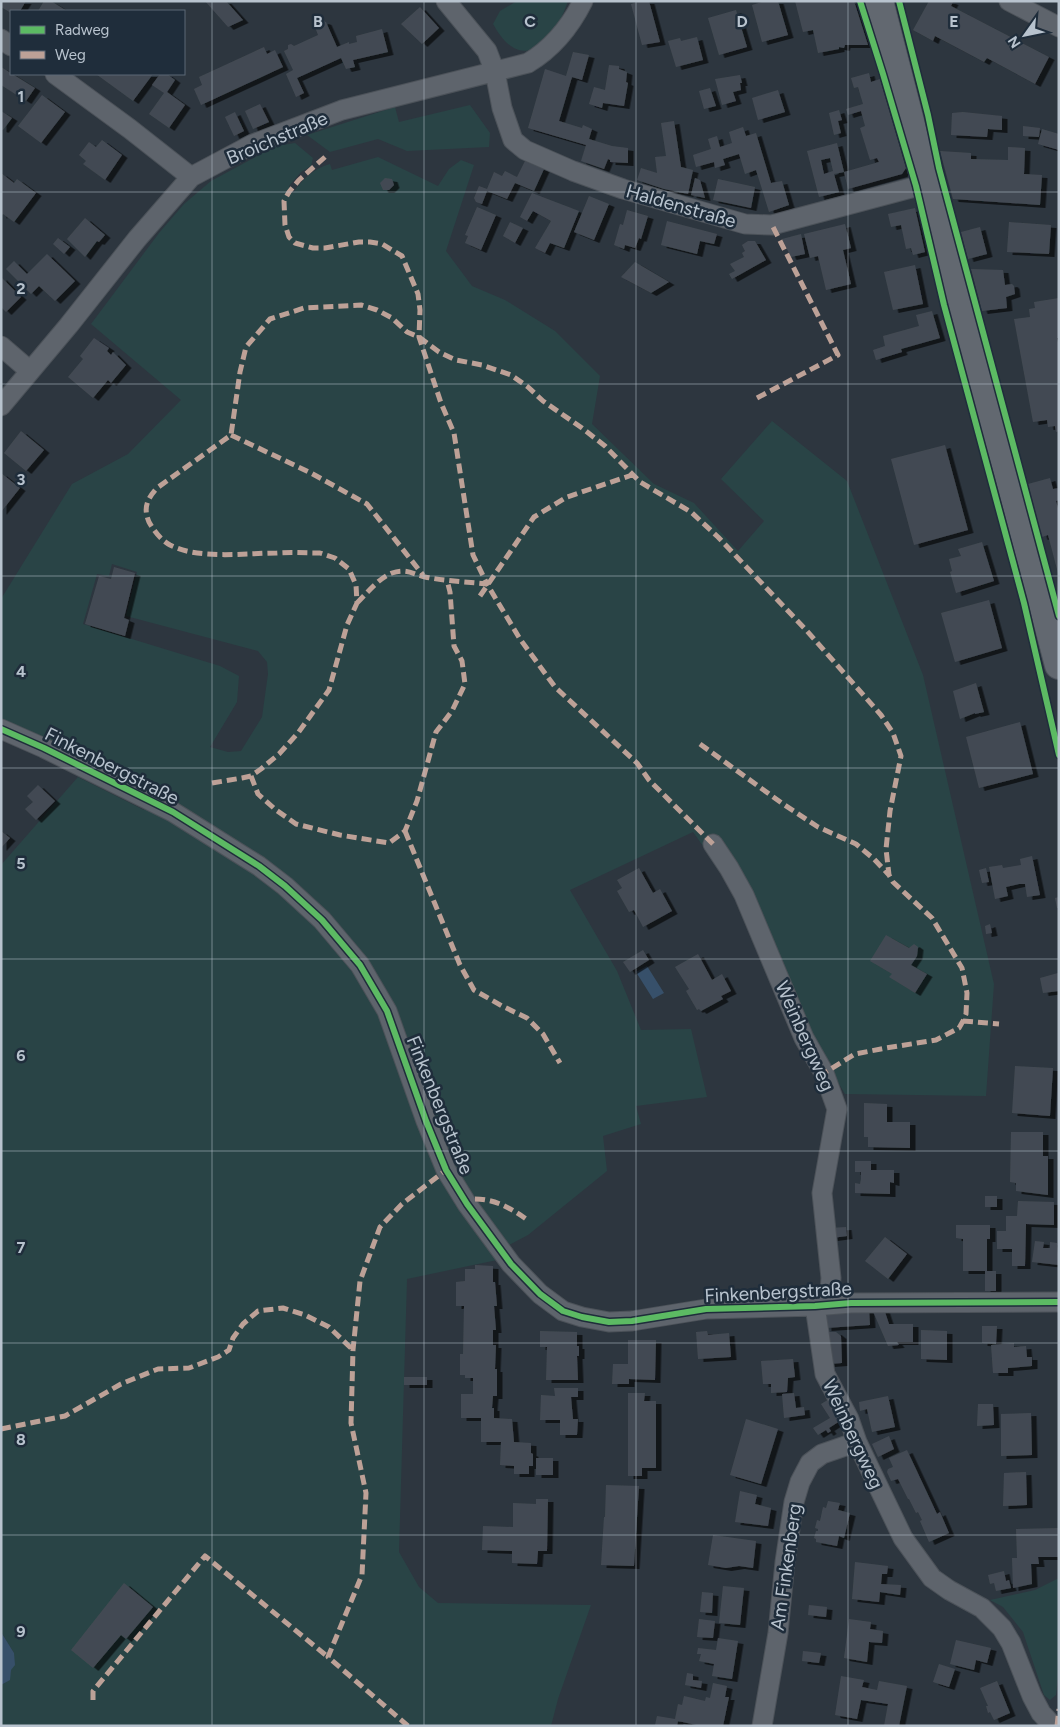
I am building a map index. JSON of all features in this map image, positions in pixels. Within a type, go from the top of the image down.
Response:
[{"type":"main road","points":[[879,1],[926,184],[1008,472],[1059,665]]},
{"type":"street","name":"Haldenstraße","points":[[446,1],[487,51],[496,72],[502,108],[512,140],[525,150],[574,171],[623,189],[745,224],[772,225],[926,184]]},
{"type":"street","name":"Broichstraße","points":[[1,406],[69,325],[137,239],[191,176],[253,144],[342,110],[528,63],[552,46],[565,32],[575,18],[583,1]]},
{"type":"street","points":[[1009,1],[1059,27]]},
{"type":"street","points":[[55,75],[191,176]]},
{"type":"street","points":[[1,346],[30,371]]},
{"type":"street","name":"Finkenbergstraße","points":[[1,729],[174,812],[259,866],[285,886],[322,920],[360,965],[387,1012],[426,1120],[446,1170],[456,1187],[511,1264],[551,1303],[563,1311],[609,1322],[632,1321],[706,1309],[815,1306],[851,1303],[1059,1302]]},
{"type":"street","name":"Weinbergweg","points":[[713,844],[744,894],[804,1038],[824,1073],[837,1109],[822,1193],[831,1278],[830,1290],[815,1306],[825,1374],[849,1419],[903,1538],[932,1578],[982,1608],[1002,1628],[1011,1643],[1032,1696],[1041,1713],[1054,1726]]},
{"type":"street","name":"Am Finkenberg","points":[[762,1726],[778,1633],[785,1562],[794,1502],[800,1482],[810,1463],[822,1454],[858,1442]]},
{"type":"green space","points":[[517,1],[568,1],[552,35],[533,49],[526,51],[519,50],[507,43],[493,24],[500,11]]},
{"type":"green space","points":[[470,105],[490,133],[489,147],[407,151],[378,139],[330,152],[307,135],[395,107],[399,122]]},
{"type":"green space","points":[[295,143],[313,158],[311,166],[301,172],[289,186],[293,193],[309,175],[319,168],[330,164],[332,170],[378,157],[438,186],[449,169],[461,160],[474,165],[446,251],[472,286],[505,300],[555,331],[600,376],[592,424],[654,484],[694,503],[738,551],[764,521],[721,479],[772,421],[847,481],[923,675],[994,984],[986,1096],[845,1094],[801,1020],[743,873],[708,853],[693,832],[570,890],[617,971],[641,1030],[691,1029],[707,1097],[636,1106],[641,1124],[603,1136],[607,1171],[528,1235],[509,1245],[497,1260],[407,1279],[399,1552],[419,1587],[438,1603],[591,1605],[558,1699],[551,1726],[1,1726],[1,1685],[9,1680],[14,1653],[1,1632],[1,865],[78,777],[144,810],[153,795],[1,721],[1,599],[72,484],[128,454],[181,400],[91,324],[159,233],[184,204],[211,181],[276,146]],"holes":[[[112,564],[137,572],[126,616],[258,651],[267,662],[268,674],[262,717],[241,751],[228,752],[210,747],[237,702],[239,676],[220,666],[83,624],[97,574],[109,576]]]},
{"type":"green space","points":[[1059,1578],[1059,1669],[1056,1695],[1050,1700],[1044,1695],[1023,1632],[1003,1607],[990,1600],[1035,1590]]},
{"type":"water","points":[[647,966],[664,993],[653,999],[636,972]]},
{"type":"water","points":[[1,1632],[14,1653],[15,1665],[11,1670],[10,1680],[1,1685]]},
{"type":"building","points":[[1,1],[26,1],[21,10],[10,10],[10,12],[1,7]]},
{"type":"building","points":[[44,1],[51,1],[65,10],[39,10]]},
{"type":"building","points":[[205,1],[226,1],[243,20],[228,27]]},
{"type":"building","points":[[649,1],[660,42],[642,45],[631,4]]},
{"type":"building","points":[[765,1],[778,1],[788,35],[762,42],[752,5]]},
{"type":"building","points":[[795,1],[854,1],[868,45],[845,45],[844,48],[839,47],[839,49],[818,53],[813,30],[803,32]]},
{"type":"building","points":[[929,1],[953,2],[951,6],[1049,57],[1035,84],[987,58],[984,62],[935,36],[933,41],[913,30]]},
{"type":"building","points":[[420,7],[439,28],[422,44],[401,24]]},
{"type":"building","points":[[736,10],[747,47],[719,55],[708,18]]},
{"type":"building","points":[[323,21],[326,22],[337,47],[349,42],[349,44],[357,42],[356,36],[382,29],[388,52],[353,60],[355,67],[346,69],[341,58],[297,78],[304,93],[296,97],[286,74],[293,70],[284,51],[288,49],[288,45],[294,46],[318,35],[315,25]]},
{"type":"building","points":[[697,37],[703,60],[676,67],[668,41],[680,38],[681,41]]},
{"type":"building","points":[[264,47],[267,54],[275,50],[283,67],[201,105],[194,89],[202,85],[199,77]]},
{"type":"building","points":[[573,52],[589,55],[582,80],[572,77],[559,121],[582,128],[583,125],[592,129],[589,139],[612,146],[628,148],[628,163],[610,162],[608,159],[604,169],[581,161],[586,145],[528,128],[545,69],[566,76]]},
{"type":"building","points":[[609,65],[619,66],[619,69],[627,72],[626,82],[628,83],[624,106],[603,103],[602,108],[589,104],[594,87],[605,90]]},
{"type":"building","points":[[1,67],[10,73],[10,75],[14,75],[35,88],[26,101],[1,85]]},
{"type":"building","points":[[869,73],[871,82],[880,79],[906,168],[902,174],[848,189],[844,172],[879,162],[877,158],[870,160],[860,128],[865,126],[861,111],[848,115],[846,109],[863,104],[858,87],[854,88],[851,78]]},
{"type":"building","points":[[97,75],[152,75],[133,101]]},
{"type":"building","points":[[159,75],[168,75],[175,80],[167,92],[185,105],[169,128],[149,114],[164,93],[152,85]]},
{"type":"building","points":[[740,75],[741,90],[733,92],[736,101],[722,105],[715,79]]},
{"type":"building","points":[[710,88],[716,106],[704,109],[699,91]]},
{"type":"building","points":[[778,90],[785,112],[758,120],[752,98]]},
{"type":"building","points":[[42,95],[65,112],[41,143],[18,126]]},
{"type":"building","points":[[260,104],[269,122],[253,129],[245,111]]},
{"type":"building","points":[[839,110],[842,120],[838,121],[841,133],[834,135],[829,113]]},
{"type":"building","points":[[1,111],[12,118],[3,130],[1,129]]},
{"type":"building","points":[[235,112],[244,131],[234,136],[225,117]]},
{"type":"building","points":[[963,112],[1002,116],[1002,130],[988,129],[987,137],[951,135],[952,113]]},
{"type":"building","points":[[674,121],[681,167],[693,170],[688,194],[664,189],[637,180],[641,168],[657,173],[655,157],[666,156],[661,123]]},
{"type":"building","points":[[1023,126],[1040,128],[1039,137],[1023,136]]},
{"type":"building","points":[[743,127],[746,136],[756,133],[771,183],[782,181],[789,205],[769,212],[756,170],[745,174],[739,154],[723,159],[725,165],[715,168],[714,162],[696,167],[693,155],[711,149],[708,139],[717,136],[720,147],[732,143],[729,132]]},
{"type":"building","points":[[1042,129],[1059,134],[1059,150],[1038,144]]},
{"type":"building","points":[[102,140],[122,155],[105,180],[83,164],[86,161],[79,155],[89,142],[96,147]]},
{"type":"building","points":[[837,143],[844,172],[834,174],[839,192],[819,197],[807,151]],"holes":[[[830,158],[833,171],[824,174],[821,160]]]},
{"type":"building","points":[[1008,147],[1025,148],[1024,174],[1042,175],[1040,205],[953,199],[940,151],[971,153],[971,159],[1008,160]]},
{"type":"building","points":[[525,161],[544,169],[534,191],[515,183],[507,199],[487,191],[482,204],[476,202],[474,198],[479,186],[487,189],[494,172],[502,176],[505,171],[517,177]]},
{"type":"building","points":[[1,173],[14,183],[17,179],[36,193],[14,222],[3,214],[1,216]]},
{"type":"building","points":[[385,178],[392,179],[394,185],[389,190],[383,190],[380,183]]},
{"type":"building","points":[[695,178],[700,180],[705,198],[691,195]]},
{"type":"building","points":[[718,179],[755,187],[751,208],[713,200]]},
{"type":"building","points":[[532,193],[579,211],[564,248],[550,243],[545,253],[535,248],[551,221],[533,211],[527,221],[520,217]]},
{"type":"building","points":[[589,196],[609,204],[594,240],[574,232]]},
{"type":"building","points":[[477,207],[496,215],[481,250],[465,243],[468,236],[465,235]]},
{"type":"building","points":[[915,208],[925,252],[913,255],[911,248],[906,249],[901,225],[891,227],[888,214]]},
{"type":"building","points":[[627,210],[648,216],[641,239],[639,238],[635,248],[625,245],[624,249],[614,245],[620,224],[623,225]]},
{"type":"building","points":[[85,218],[105,235],[99,242],[97,241],[85,257],[67,239]]},
{"type":"building","points":[[667,221],[717,234],[714,244],[700,241],[697,254],[661,245]]},
{"type":"building","points":[[510,222],[523,228],[515,243],[503,236]]},
{"type":"building","points":[[1009,222],[1051,225],[1049,254],[1007,252]]},
{"type":"building","points":[[845,224],[851,248],[843,250],[851,284],[826,290],[818,256],[810,258],[804,234]]},
{"type":"building","points":[[980,227],[987,254],[968,259],[961,232]]},
{"type":"building","points":[[801,234],[805,254],[791,257],[782,239]]},
{"type":"building","points":[[58,238],[70,247],[64,254],[53,244]]},
{"type":"building","points":[[748,241],[755,241],[766,260],[732,279],[729,274],[735,271],[730,264],[744,257],[742,253],[745,251],[742,245]]},
{"type":"building","points":[[47,254],[75,281],[55,301],[39,286],[31,294],[6,269],[14,261],[27,274]]},
{"type":"building","points":[[635,262],[669,282],[651,293],[621,277]]},
{"type":"building","points":[[915,265],[923,304],[893,310],[884,272]]},
{"type":"building","points":[[971,269],[1003,270],[1005,285],[1012,284],[1015,294],[1006,297],[1007,308],[982,311]]},
{"type":"building","points":[[1,277],[21,297],[6,312],[1,307]]},
{"type":"building","points":[[1059,298],[1059,338],[1057,338],[1059,347],[1059,431],[1056,432],[1055,426],[1048,427],[1047,420],[1033,422],[1014,319],[1030,317],[1029,309],[1035,308],[1034,302]]},
{"type":"building","points":[[932,311],[940,338],[901,349],[902,352],[876,360],[873,350],[885,346],[883,336],[919,326],[916,315]]},
{"type":"building","points":[[94,338],[109,348],[107,351],[111,355],[113,352],[126,365],[111,383],[108,380],[93,398],[68,377],[83,359],[80,356]]},
{"type":"building","points":[[21,431],[44,450],[26,471],[4,453]]},
{"type":"building","points":[[945,445],[968,530],[914,545],[891,459]]},
{"type":"building","points":[[1,473],[20,488],[1,512]]},
{"type":"building","points":[[1050,478],[1053,489],[1059,488],[1059,500],[1056,501],[1059,512],[1058,573],[1048,535],[1042,537],[1028,484]]},
{"type":"building","points":[[982,542],[994,581],[956,593],[950,572],[952,571],[949,559],[961,556],[958,549]]},
{"type":"building","points":[[114,567],[135,573],[124,618],[129,620],[125,636],[85,624],[99,576],[111,579]]},
{"type":"building","points":[[989,600],[1002,648],[955,662],[941,613]]},
{"type":"building","points":[[976,683],[984,712],[975,713],[960,719],[953,691]]},
{"type":"building","points":[[1020,722],[1033,774],[979,788],[966,737]]},
{"type":"building","points":[[38,785],[55,801],[36,820],[25,809],[33,802],[27,796]]},
{"type":"building","points":[[1,831],[10,838],[1,848]]},
{"type":"building","points":[[1032,856],[1040,895],[1027,897],[1025,884],[1019,884],[1006,887],[1008,896],[995,899],[989,867],[1002,865],[1003,868],[1021,865],[1020,859]]},
{"type":"building","points":[[639,868],[653,893],[660,889],[672,911],[643,927],[634,910],[629,912],[617,891],[622,888],[617,880]]},
{"type":"building","points":[[986,868],[989,882],[982,883],[979,870]]},
{"type":"building","points":[[1059,897],[1059,908],[1057,908],[1055,898]]},
{"type":"building","points":[[990,924],[992,933],[986,934],[985,926]]},
{"type":"building","points":[[886,935],[909,948],[914,944],[918,947],[917,956],[911,965],[927,974],[915,993],[889,977],[892,974],[870,961]]},
{"type":"building","points":[[643,950],[649,960],[630,972],[623,962]]},
{"type":"building","points":[[698,954],[712,980],[722,974],[731,991],[721,996],[723,999],[701,1011],[697,1010],[686,991],[689,989],[675,967]]},
{"type":"building","points":[[1058,973],[1059,991],[1043,993],[1040,978]]},
{"type":"building","points":[[1015,1066],[1053,1068],[1050,1116],[1012,1113]]},
{"type":"building","points":[[864,1103],[887,1104],[887,1122],[910,1122],[910,1148],[868,1147],[868,1137],[864,1137]]},
{"type":"building","points":[[1011,1132],[1043,1132],[1043,1156],[1048,1156],[1048,1195],[1016,1191],[1016,1183],[1010,1182]]},
{"type":"building","points":[[855,1161],[871,1161],[871,1170],[894,1170],[894,1183],[890,1182],[890,1194],[855,1193],[855,1183],[860,1184],[861,1172],[855,1172]]},
{"type":"building","points":[[985,1196],[997,1196],[997,1207],[985,1207]]},
{"type":"building","points":[[1018,1201],[1054,1202],[1054,1225],[1026,1224],[1025,1266],[1012,1266],[1012,1249],[997,1249],[997,1231],[1006,1231],[1006,1216],[1017,1216]]},
{"type":"building","points":[[956,1225],[990,1225],[990,1239],[987,1239],[987,1271],[996,1271],[996,1291],[985,1291],[985,1271],[963,1271],[963,1239],[956,1238]]},
{"type":"building","points":[[846,1227],[847,1236],[832,1238],[831,1228]]},
{"type":"building","points":[[885,1237],[907,1254],[888,1279],[865,1261]]},
{"type":"building","points":[[1035,1241],[1044,1242],[1043,1248],[1050,1248],[1050,1242],[1057,1243],[1059,1265],[1032,1262]]},
{"type":"building","points":[[475,1265],[493,1266],[493,1282],[495,1282],[497,1306],[494,1306],[496,1330],[493,1330],[493,1345],[496,1345],[497,1396],[493,1396],[492,1408],[494,1408],[494,1418],[512,1419],[514,1442],[531,1443],[533,1466],[529,1466],[529,1474],[514,1474],[514,1466],[500,1465],[501,1442],[481,1442],[481,1418],[461,1418],[461,1394],[473,1394],[473,1378],[465,1378],[465,1375],[460,1375],[460,1354],[463,1354],[464,1306],[456,1306],[456,1282],[465,1281],[465,1269],[475,1269]]},
{"type":"building","points":[[869,1309],[870,1325],[826,1328],[825,1310]]},
{"type":"building","points":[[872,1309],[884,1309],[889,1324],[913,1324],[913,1342],[897,1342],[899,1345],[888,1346]]},
{"type":"building","points":[[982,1326],[997,1326],[996,1344],[982,1343]]},
{"type":"building","points":[[921,1330],[947,1331],[947,1360],[921,1359]]},
{"type":"building","points":[[540,1331],[577,1332],[577,1346],[579,1346],[579,1356],[577,1356],[578,1380],[546,1380],[547,1347],[540,1347]]},
{"type":"building","points":[[707,1331],[708,1335],[729,1333],[731,1357],[698,1359],[696,1332]]},
{"type":"building","points":[[827,1332],[836,1332],[841,1336],[842,1363],[829,1364]]},
{"type":"building","points":[[628,1340],[656,1340],[655,1380],[629,1379],[629,1384],[612,1384],[613,1364],[628,1364]]},
{"type":"building","points":[[1014,1343],[1014,1347],[1026,1346],[1027,1357],[1032,1357],[1032,1366],[1008,1368],[1008,1373],[993,1373],[991,1345]]},
{"type":"building","points":[[793,1359],[795,1377],[788,1378],[787,1392],[771,1393],[771,1384],[763,1384],[761,1361]]},
{"type":"building","points":[[404,1377],[427,1377],[427,1385],[404,1385]]},
{"type":"building","points":[[554,1388],[578,1388],[578,1397],[571,1397],[573,1419],[578,1419],[577,1435],[560,1435],[560,1420],[540,1420],[541,1395],[555,1396]]},
{"type":"building","points":[[628,1393],[645,1393],[644,1401],[656,1401],[656,1468],[642,1468],[642,1476],[628,1476]]},
{"type":"building","points":[[794,1393],[796,1408],[804,1407],[805,1415],[784,1418],[782,1394]]},
{"type":"building","points":[[888,1396],[895,1427],[872,1432],[867,1409],[860,1411],[859,1402]]},
{"type":"building","points":[[831,1398],[843,1419],[829,1428],[831,1431],[828,1433],[826,1430],[818,1435],[813,1428],[830,1418],[821,1404]]},
{"type":"building","points":[[978,1404],[993,1404],[994,1425],[977,1426]]},
{"type":"building","points":[[1031,1413],[1032,1455],[1001,1456],[1001,1414]]},
{"type":"building","points":[[746,1419],[778,1429],[761,1484],[730,1475]]},
{"type":"building","points":[[889,1436],[894,1449],[878,1457],[872,1444]]},
{"type":"building","points":[[907,1450],[937,1514],[940,1512],[949,1533],[929,1542],[918,1512],[916,1513],[898,1479],[891,1481],[887,1472],[888,1469],[893,1467],[889,1458]]},
{"type":"building","points":[[536,1458],[553,1458],[553,1475],[536,1475]]},
{"type":"building","points":[[1026,1472],[1027,1505],[1003,1506],[1004,1473]]},
{"type":"building","points":[[606,1485],[639,1486],[634,1566],[601,1565]]},
{"type":"building","points":[[740,1491],[757,1495],[755,1504],[771,1508],[768,1526],[735,1522]]},
{"type":"building","points":[[536,1499],[548,1499],[547,1551],[538,1551],[537,1564],[512,1563],[512,1551],[482,1550],[483,1526],[513,1527],[513,1503],[536,1504]]},
{"type":"building","points":[[828,1501],[840,1503],[838,1510],[850,1513],[844,1538],[839,1536],[837,1546],[816,1542],[814,1538],[816,1531],[818,1531],[815,1528],[817,1520],[820,1521],[823,1507],[826,1508]]},
{"type":"building","points":[[1059,1528],[1059,1557],[1038,1557],[1039,1564],[1031,1564],[1032,1584],[1013,1588],[1012,1558],[1017,1558],[1016,1529]]},
{"type":"building","points":[[713,1535],[756,1541],[753,1568],[739,1566],[726,1568],[708,1565]]},
{"type":"building","points":[[855,1562],[888,1566],[887,1574],[882,1574],[881,1584],[901,1585],[900,1595],[880,1592],[879,1602],[852,1599]]},
{"type":"building","points":[[1004,1571],[1006,1581],[1009,1580],[1011,1588],[996,1591],[994,1583],[990,1584],[988,1575]]},
{"type":"building","points":[[124,1583],[153,1607],[126,1639],[121,1635],[93,1668],[71,1650]]},
{"type":"building","points":[[723,1586],[744,1588],[740,1625],[719,1623]]},
{"type":"building","points":[[702,1592],[713,1593],[712,1613],[700,1612]]},
{"type":"building","points":[[809,1605],[827,1607],[826,1617],[808,1615]]},
{"type":"building","points":[[699,1619],[715,1621],[713,1638],[697,1637]]},
{"type":"building","points":[[849,1619],[871,1622],[870,1629],[883,1631],[882,1643],[869,1642],[867,1662],[844,1658]]},
{"type":"building","points":[[718,1638],[738,1641],[732,1679],[712,1676],[714,1664],[699,1661],[701,1654],[697,1654],[698,1648],[716,1650]]},
{"type":"building","points":[[956,1640],[991,1648],[987,1663],[976,1660],[974,1670],[950,1664]]},
{"type":"building","points":[[803,1651],[821,1653],[819,1663],[802,1661]]},
{"type":"building","points":[[939,1664],[955,1669],[949,1687],[933,1682]]},
{"type":"building","points":[[687,1673],[693,1674],[693,1680],[702,1681],[701,1688],[685,1685]]},
{"type":"building","points":[[841,1676],[864,1680],[862,1687],[877,1690],[879,1681],[907,1686],[899,1726],[884,1726],[888,1704],[861,1700],[857,1719],[835,1715]]},
{"type":"building","points":[[997,1681],[1010,1713],[994,1720],[990,1712],[988,1713],[986,1706],[988,1706],[980,1688]]},
{"type":"building","points":[[713,1683],[727,1686],[725,1697],[729,1697],[723,1726],[701,1726],[678,1721],[677,1726],[655,1725],[657,1716],[675,1719],[678,1704],[682,1705],[684,1696],[705,1701],[706,1697],[710,1698]]},
{"type":"marked path","points":[[325,157],[299,180],[284,201],[285,225],[289,237],[295,243],[313,248],[325,248],[359,242],[382,244],[402,256],[418,294],[420,310],[419,337],[441,403],[454,433],[473,555],[487,584]]},
{"type":"marked path","points":[[757,398],[838,355],[772,225]]},
{"type":"marked path","points":[[212,783],[251,776],[279,754],[298,733],[329,690],[347,625],[357,603],[356,585],[349,569],[335,558],[320,553],[223,555],[182,550],[170,545],[155,532],[147,517],[147,504],[157,488],[231,435],[240,372],[246,347],[270,319],[304,308],[361,305],[377,310],[392,318],[407,332],[419,337],[439,352],[456,360],[482,365],[511,375],[605,446],[640,482],[691,512],[718,537],[807,631],[881,715],[893,733],[901,756],[890,811],[886,849],[889,875],[893,882],[932,918],[962,968],[967,993],[966,1014],[959,1028],[936,1040],[855,1054],[824,1073]]},
{"type":"marked path","points":[[231,435],[311,473],[367,504],[423,575]]},
{"type":"marked path","points":[[480,596],[534,517],[567,497],[632,475]]},
{"type":"marked path","points":[[357,603],[382,578],[397,572],[405,571],[440,580],[487,584],[520,639],[555,687],[637,763],[649,780],[713,844]]},
{"type":"marked path","points":[[251,776],[258,794],[296,824],[340,835],[389,843],[405,831],[417,801],[436,732],[452,711],[465,684],[462,661],[454,646],[450,592],[447,580]]},
{"type":"marked path","points":[[700,744],[818,827],[856,844],[889,875]]},
{"type":"marked path","points":[[405,831],[460,965],[474,990],[527,1018],[543,1034],[560,1063]]},
{"type":"marked path","points":[[963,1021],[999,1024]]},
{"type":"marked path","points":[[408,1726],[328,1657],[362,1575],[366,1493],[351,1423],[353,1350],[360,1281],[380,1227],[402,1204],[446,1170]]},
{"type":"marked path","points":[[475,1199],[483,1199],[504,1206],[529,1221]]},
{"type":"marked path","points":[[1,1429],[65,1416],[121,1384],[158,1369],[189,1368],[218,1357],[229,1350],[233,1338],[243,1324],[258,1311],[283,1308],[305,1315],[329,1327],[353,1350]]},
{"type":"marked path","points":[[93,1700],[93,1691],[205,1556],[328,1657]]},
{"type":"marked path","points":[[1057,1726],[1059,1709]]},
{"type":"cycle path","points":[[860,1],[916,186],[944,305],[1024,603],[1059,755]]},
{"type":"cycle path","points":[[899,1],[928,115],[939,168],[1059,616]]},
{"type":"cycle path","points":[[1,729],[44,748],[173,812],[259,866],[285,886],[322,920],[360,965],[387,1011],[426,1121],[446,1170],[467,1204],[511,1264],[540,1294],[563,1311],[609,1322],[632,1321],[706,1309],[815,1306],[851,1303],[1059,1302]]}]
